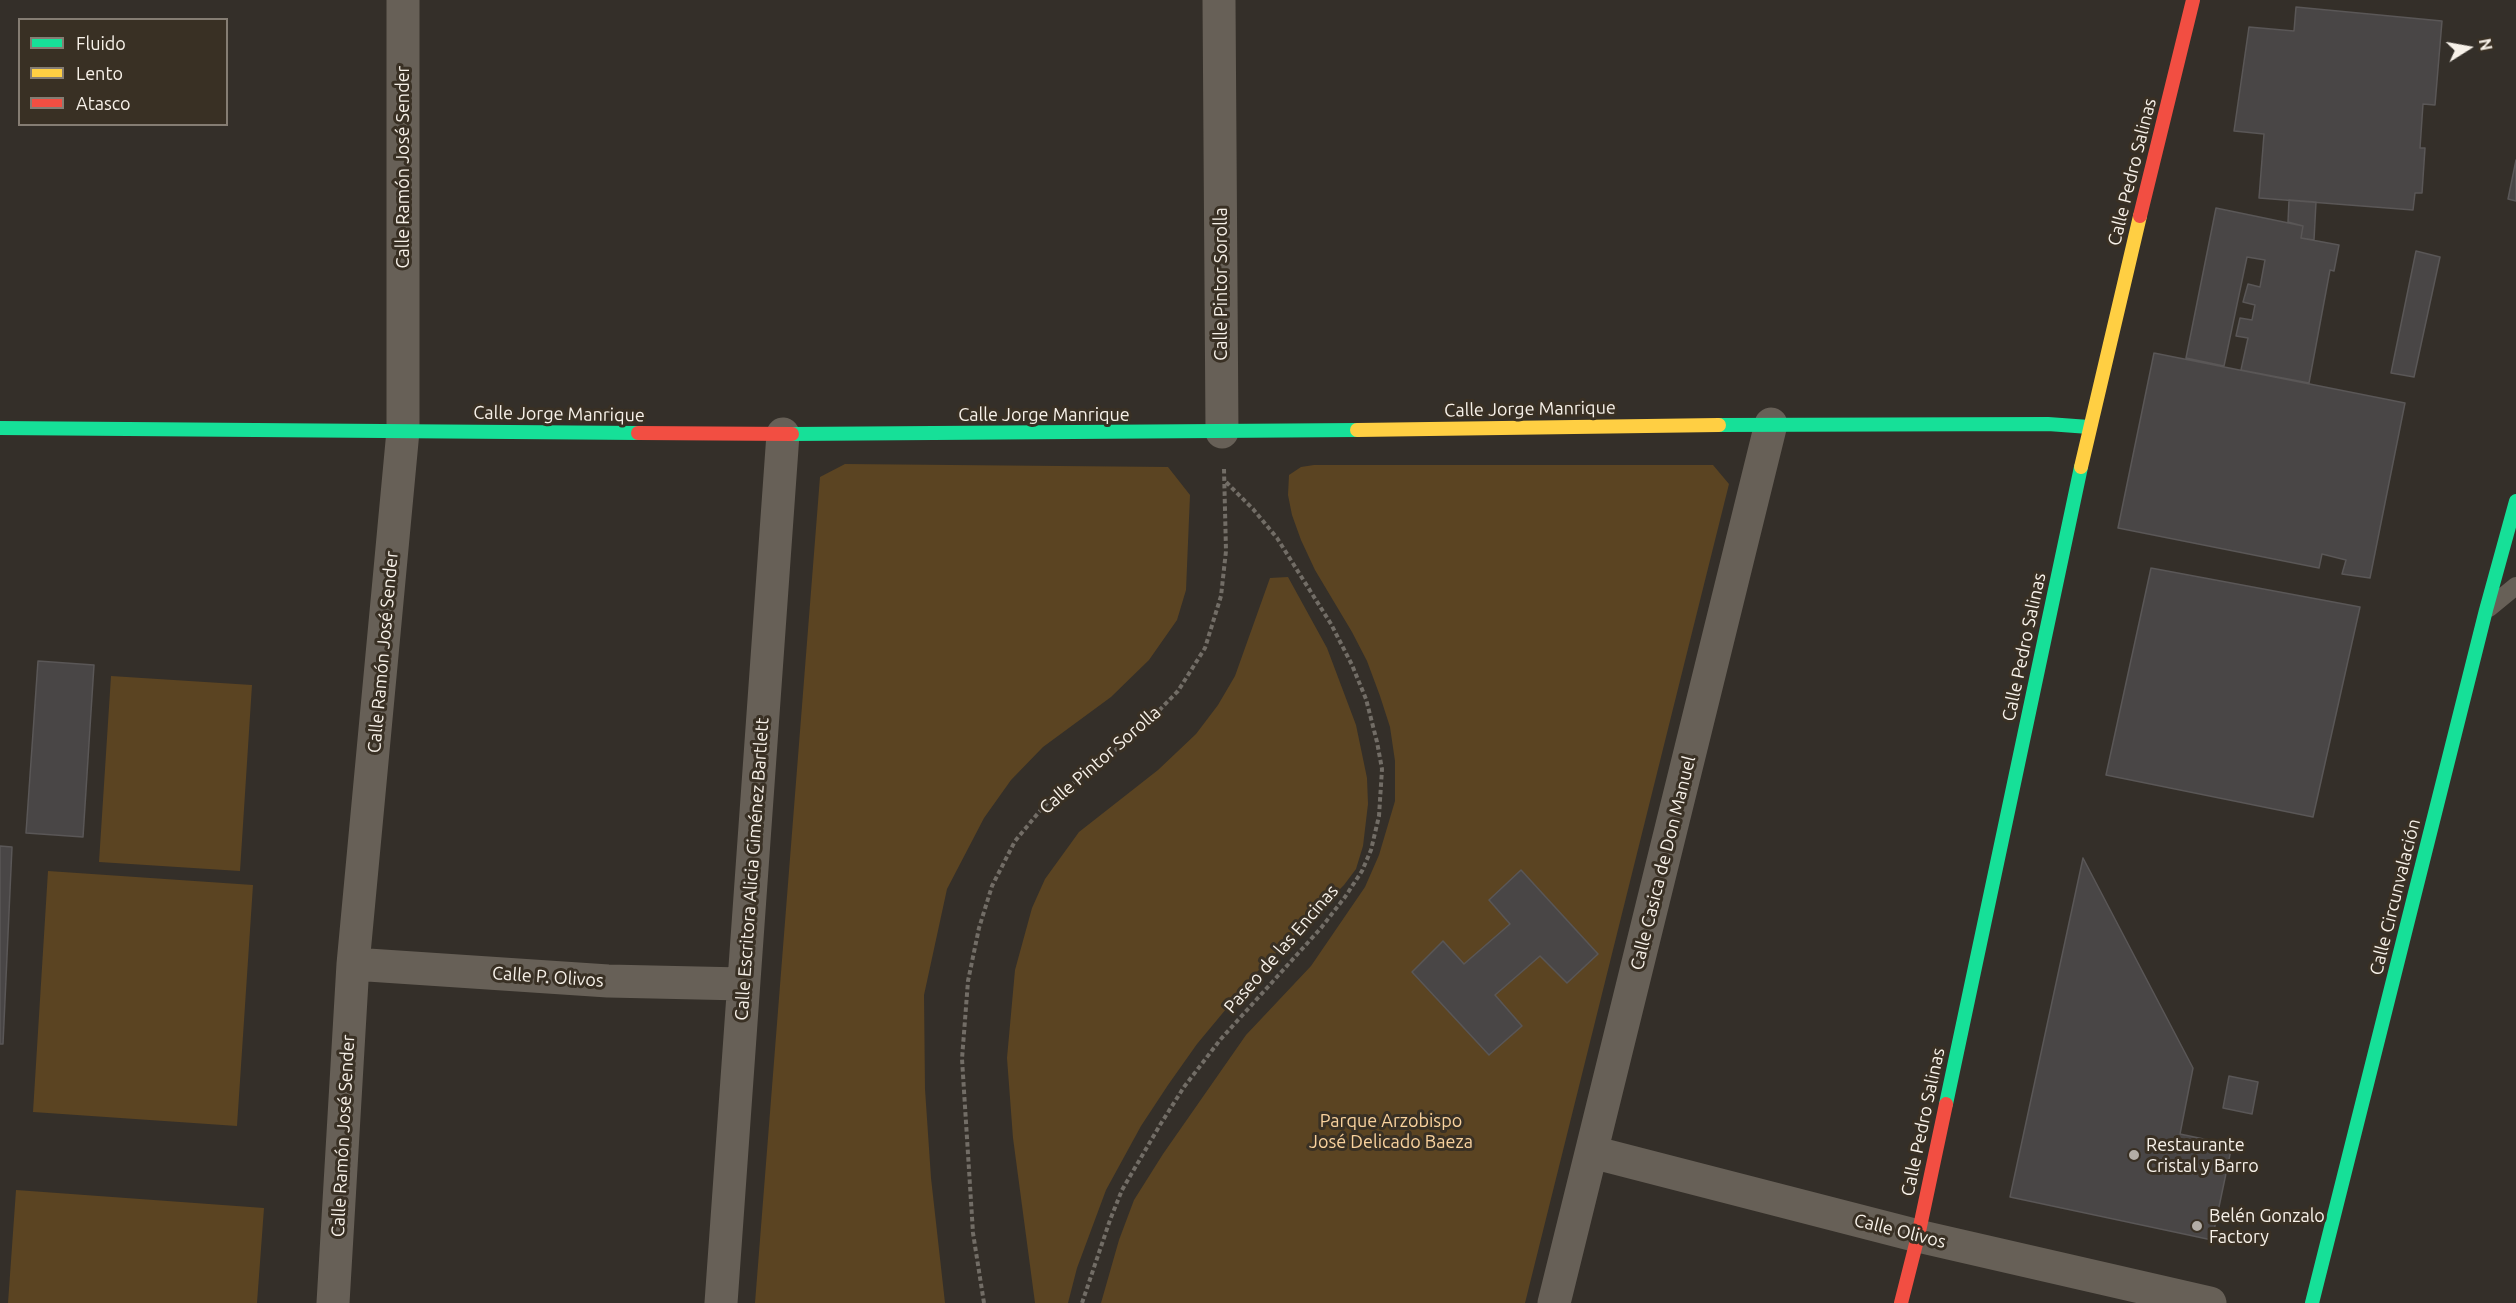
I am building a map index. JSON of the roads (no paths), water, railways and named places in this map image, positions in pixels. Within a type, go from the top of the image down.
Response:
[{"type":"street","name":"Calle Ramón José Sender","points":[[333,1303],[353,963],[404,431],[403,0]]},
{"type":"street","name":"Calle Pintor Sorolla","points":[[1219,0],[1222,432]]},
{"type":"street","name":"Calle Pedro Salinas","points":[[1901,1303],[1918,1236],[2089,427],[2193,0]]},
{"type":"street","name":"Calle Jorge Manrique","points":[[0,428],[783,435],[1222,432],[1771,424],[2036,424],[2089,427]]},
{"type":"street","name":"Calle Casica de Don Manuel","points":[[1554,1303],[1771,424]]},
{"type":"street","name":"Calle Escritora Alicia Giménez Bartlett","points":[[721,1303],[783,435]]},
{"type":"street","name":"Calle Circunvalación","points":[[2312,1303],[2486,610],[2516,501]]},
{"type":"street","name":"Calle P. Olivos","points":[[353,963],[608,981],[743,984]]},
{"type":"street","name":"Calle Olivos","points":[[1592,1152],[2150,1297],[2210,1303]]},
{"type":"lane","points":[[2486,610],[2516,586]]},
{"type":"place","name":"Restaurante Cristal y Barro","points":[[2134,1155]]},
{"type":"place","name":"Belén Gonzalo Factory","points":[[2197,1226]]},
{"type":"park label","name":"Parque Arzobispo José Delicado Baeza","points":[[1391,1131]]}]
